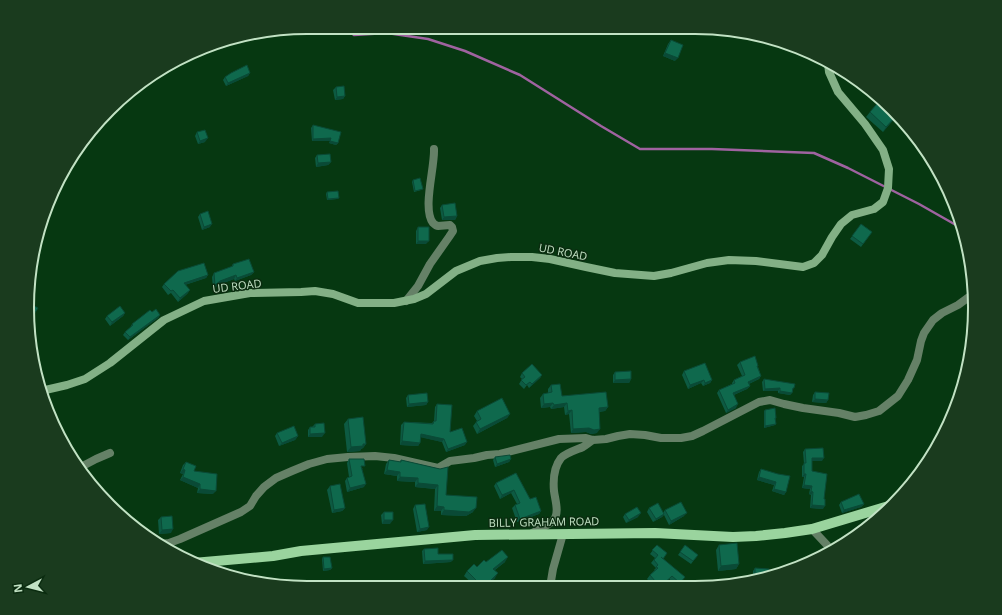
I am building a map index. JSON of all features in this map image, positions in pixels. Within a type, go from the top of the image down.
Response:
[{"type":"main road","name":"UD ROAD","points":[[47,390],[85,379],[110,363],[164,320],[204,301],[250,293],[315,291],[333,294],[358,303],[394,303],[414,299],[426,294],[456,271],[480,261],[511,257],[538,257],[615,273],[654,276],[671,273],[707,262],[729,260],[756,261],[803,267],[814,264],[822,255],[841,224],[852,215],[874,209],[883,202],[888,188],[889,169],[883,150],[865,124],[838,92],[829,70]]},
{"type":"main road","name":"BILLY GRAHAM ROAD","points":[[208,562],[273,556],[302,551],[475,535],[656,534],[733,537],[785,533],[812,529],[880,509]]},
{"type":"street","points":[[406,300],[418,286],[430,264],[453,231],[450,225],[438,226],[430,217],[428,202],[435,154],[434,149]]},
{"type":"street","points":[[170,543],[241,512],[250,506],[264,487],[276,478],[292,470],[328,459],[375,456],[394,458],[438,468],[450,460],[500,454],[559,439],[586,438],[594,440],[630,434],[661,438],[681,438],[692,436],[758,402],[770,400],[790,406],[839,413],[854,417],[879,411],[898,396],[908,380],[917,360],[924,333],[933,320],[967,298]]},
{"type":"street","points":[[529,535],[553,521],[556,513],[554,490],[555,469],[562,458],[594,440]]},
{"type":"street","points":[[84,465],[110,453]]},
{"type":"street","points":[[812,529],[828,546]]},
{"type":"street","points":[[551,581],[563,534]]},
{"type":"building","points":[[671,40],[683,45],[678,58],[665,53]]},
{"type":"building","points":[[247,65],[250,73],[228,83],[225,77]]},
{"type":"building","points":[[344,86],[345,96],[337,97],[336,87]]},
{"type":"building","points":[[877,104],[893,119],[886,127],[870,112]]},
{"type":"building","points":[[313,125],[341,132],[338,143],[330,141],[331,138],[313,139]]},
{"type":"building","points":[[205,130],[208,138],[200,141],[197,132]]},
{"type":"building","points":[[330,154],[331,162],[318,163],[317,155]]},
{"type":"building","points":[[420,178],[423,189],[415,191],[413,180]]},
{"type":"building","points":[[338,191],[339,198],[328,199],[327,192]]},
{"type":"building","points":[[455,203],[457,216],[444,217],[442,205]]},
{"type":"building","points":[[208,211],[212,224],[204,227],[200,214]]},
{"type":"building","points":[[861,224],[872,232],[863,244],[852,236]]},
{"type":"building","points":[[418,227],[429,227],[429,241],[418,241]]},
{"type":"building","points":[[249,259],[254,272],[237,278],[236,275],[220,281],[215,285],[214,273],[233,266],[233,264]]},
{"type":"building","points":[[204,263],[208,275],[184,283],[190,290],[180,298],[173,290],[171,291],[164,284],[178,271]]},
{"type":"building","points":[[34,306],[38,308],[34,314]]},
{"type":"building","points":[[120,306],[125,313],[112,322],[107,316]]},
{"type":"building","points":[[156,309],[160,315],[130,337],[125,332],[133,325],[132,324],[150,310],[152,312]]},
{"type":"building","points":[[755,356],[761,376],[748,382],[750,386],[733,393],[738,404],[728,410],[719,390],[735,383],[734,380],[745,375],[740,362]]},
{"type":"building","points":[[705,363],[712,380],[705,383],[704,380],[690,385],[684,371]]},
{"type":"building","points":[[532,364],[542,375],[532,384],[530,382],[526,385],[521,380],[525,377],[522,373]]},
{"type":"building","points":[[631,371],[631,379],[615,380],[615,372]]},
{"type":"building","points":[[764,379],[795,384],[792,393],[780,391],[780,388],[765,389]]},
{"type":"building","points":[[560,384],[562,396],[606,392],[608,407],[599,408],[600,429],[573,429],[572,410],[568,411],[567,403],[554,405],[553,403],[544,404],[543,394],[552,392],[551,385]]},
{"type":"building","points":[[815,392],[829,393],[828,400],[815,399]]},
{"type":"building","points":[[427,393],[428,402],[409,404],[408,395]]},
{"type":"building","points":[[502,398],[510,414],[480,429],[476,422],[481,419],[477,411]]},
{"type":"building","points":[[437,404],[452,405],[450,432],[462,428],[467,442],[448,449],[444,439],[421,434],[420,443],[402,441],[404,422],[433,424],[434,421],[436,421]]},
{"type":"building","points":[[775,408],[776,424],[765,426],[765,410]]},
{"type":"building","points":[[363,417],[366,444],[363,444],[363,446],[351,447],[348,419]]},
{"type":"building","points":[[324,423],[325,433],[310,434],[310,427],[315,427],[315,424]]},
{"type":"building","points":[[294,426],[298,436],[282,443],[277,433]]},
{"type":"building","points":[[823,448],[824,458],[812,458],[812,471],[827,474],[824,499],[825,506],[812,505],[812,486],[804,485],[806,474],[804,474],[804,463],[806,463],[805,449]]},
{"type":"building","points":[[510,455],[511,459],[497,464],[495,457]]},
{"type":"building","points":[[349,459],[364,459],[365,466],[361,466],[366,484],[350,488],[347,478],[352,476]]},
{"type":"building","points":[[389,460],[401,462],[401,460],[440,469],[448,467],[446,495],[477,497],[476,508],[469,512],[444,510],[444,507],[437,506],[438,485],[418,483],[418,478],[400,477],[400,472],[387,470]]},
{"type":"building","points":[[186,462],[196,466],[194,471],[217,474],[216,491],[200,489],[200,484],[183,477],[185,470],[183,469]]},
{"type":"building","points":[[761,469],[790,476],[786,492],[774,489],[776,482],[759,477]]},
{"type":"building","points":[[516,473],[530,499],[536,497],[541,511],[520,519],[515,505],[520,503],[514,490],[502,495],[496,483]]},
{"type":"building","points":[[340,484],[345,508],[334,510],[330,486]]},
{"type":"building","points":[[859,494],[864,504],[844,510],[841,502]]},
{"type":"building","points":[[681,502],[687,513],[671,521],[665,510]]},
{"type":"building","points":[[658,503],[664,514],[656,519],[649,508]]},
{"type":"building","points":[[425,504],[429,527],[420,529],[415,505]]},
{"type":"building","points":[[637,507],[641,513],[629,520],[625,514]]},
{"type":"building","points":[[384,512],[393,512],[393,520],[384,520]]},
{"type":"building","points":[[172,516],[173,529],[162,530],[161,517]]},
{"type":"building","points":[[737,543],[739,564],[721,566],[719,545]]},
{"type":"building","points":[[657,545],[667,553],[663,559],[685,577],[682,581],[678,581],[672,576],[667,581],[655,581],[650,575],[658,568],[656,567],[658,565],[654,560],[658,555],[652,550]]},
{"type":"building","points":[[685,545],[698,555],[693,561],[680,552]]},
{"type":"building","points":[[438,548],[438,554],[453,554],[453,560],[425,561],[424,549]]},
{"type":"building","points":[[502,550],[508,557],[493,569],[498,573],[490,581],[477,581],[467,571],[474,564],[477,567],[484,560],[486,562]]},
{"type":"building","points":[[323,557],[330,557],[332,568],[324,569]]},
{"type":"building","points":[[755,568],[769,569],[769,571],[755,574]]},
{"type":"waterway","points":[[353,34],[370,34]]},
{"type":"waterway","points":[[394,34],[428,39],[465,51],[520,75],[640,149],[712,149],[814,153],[848,168],[919,204],[954,224]]}]
